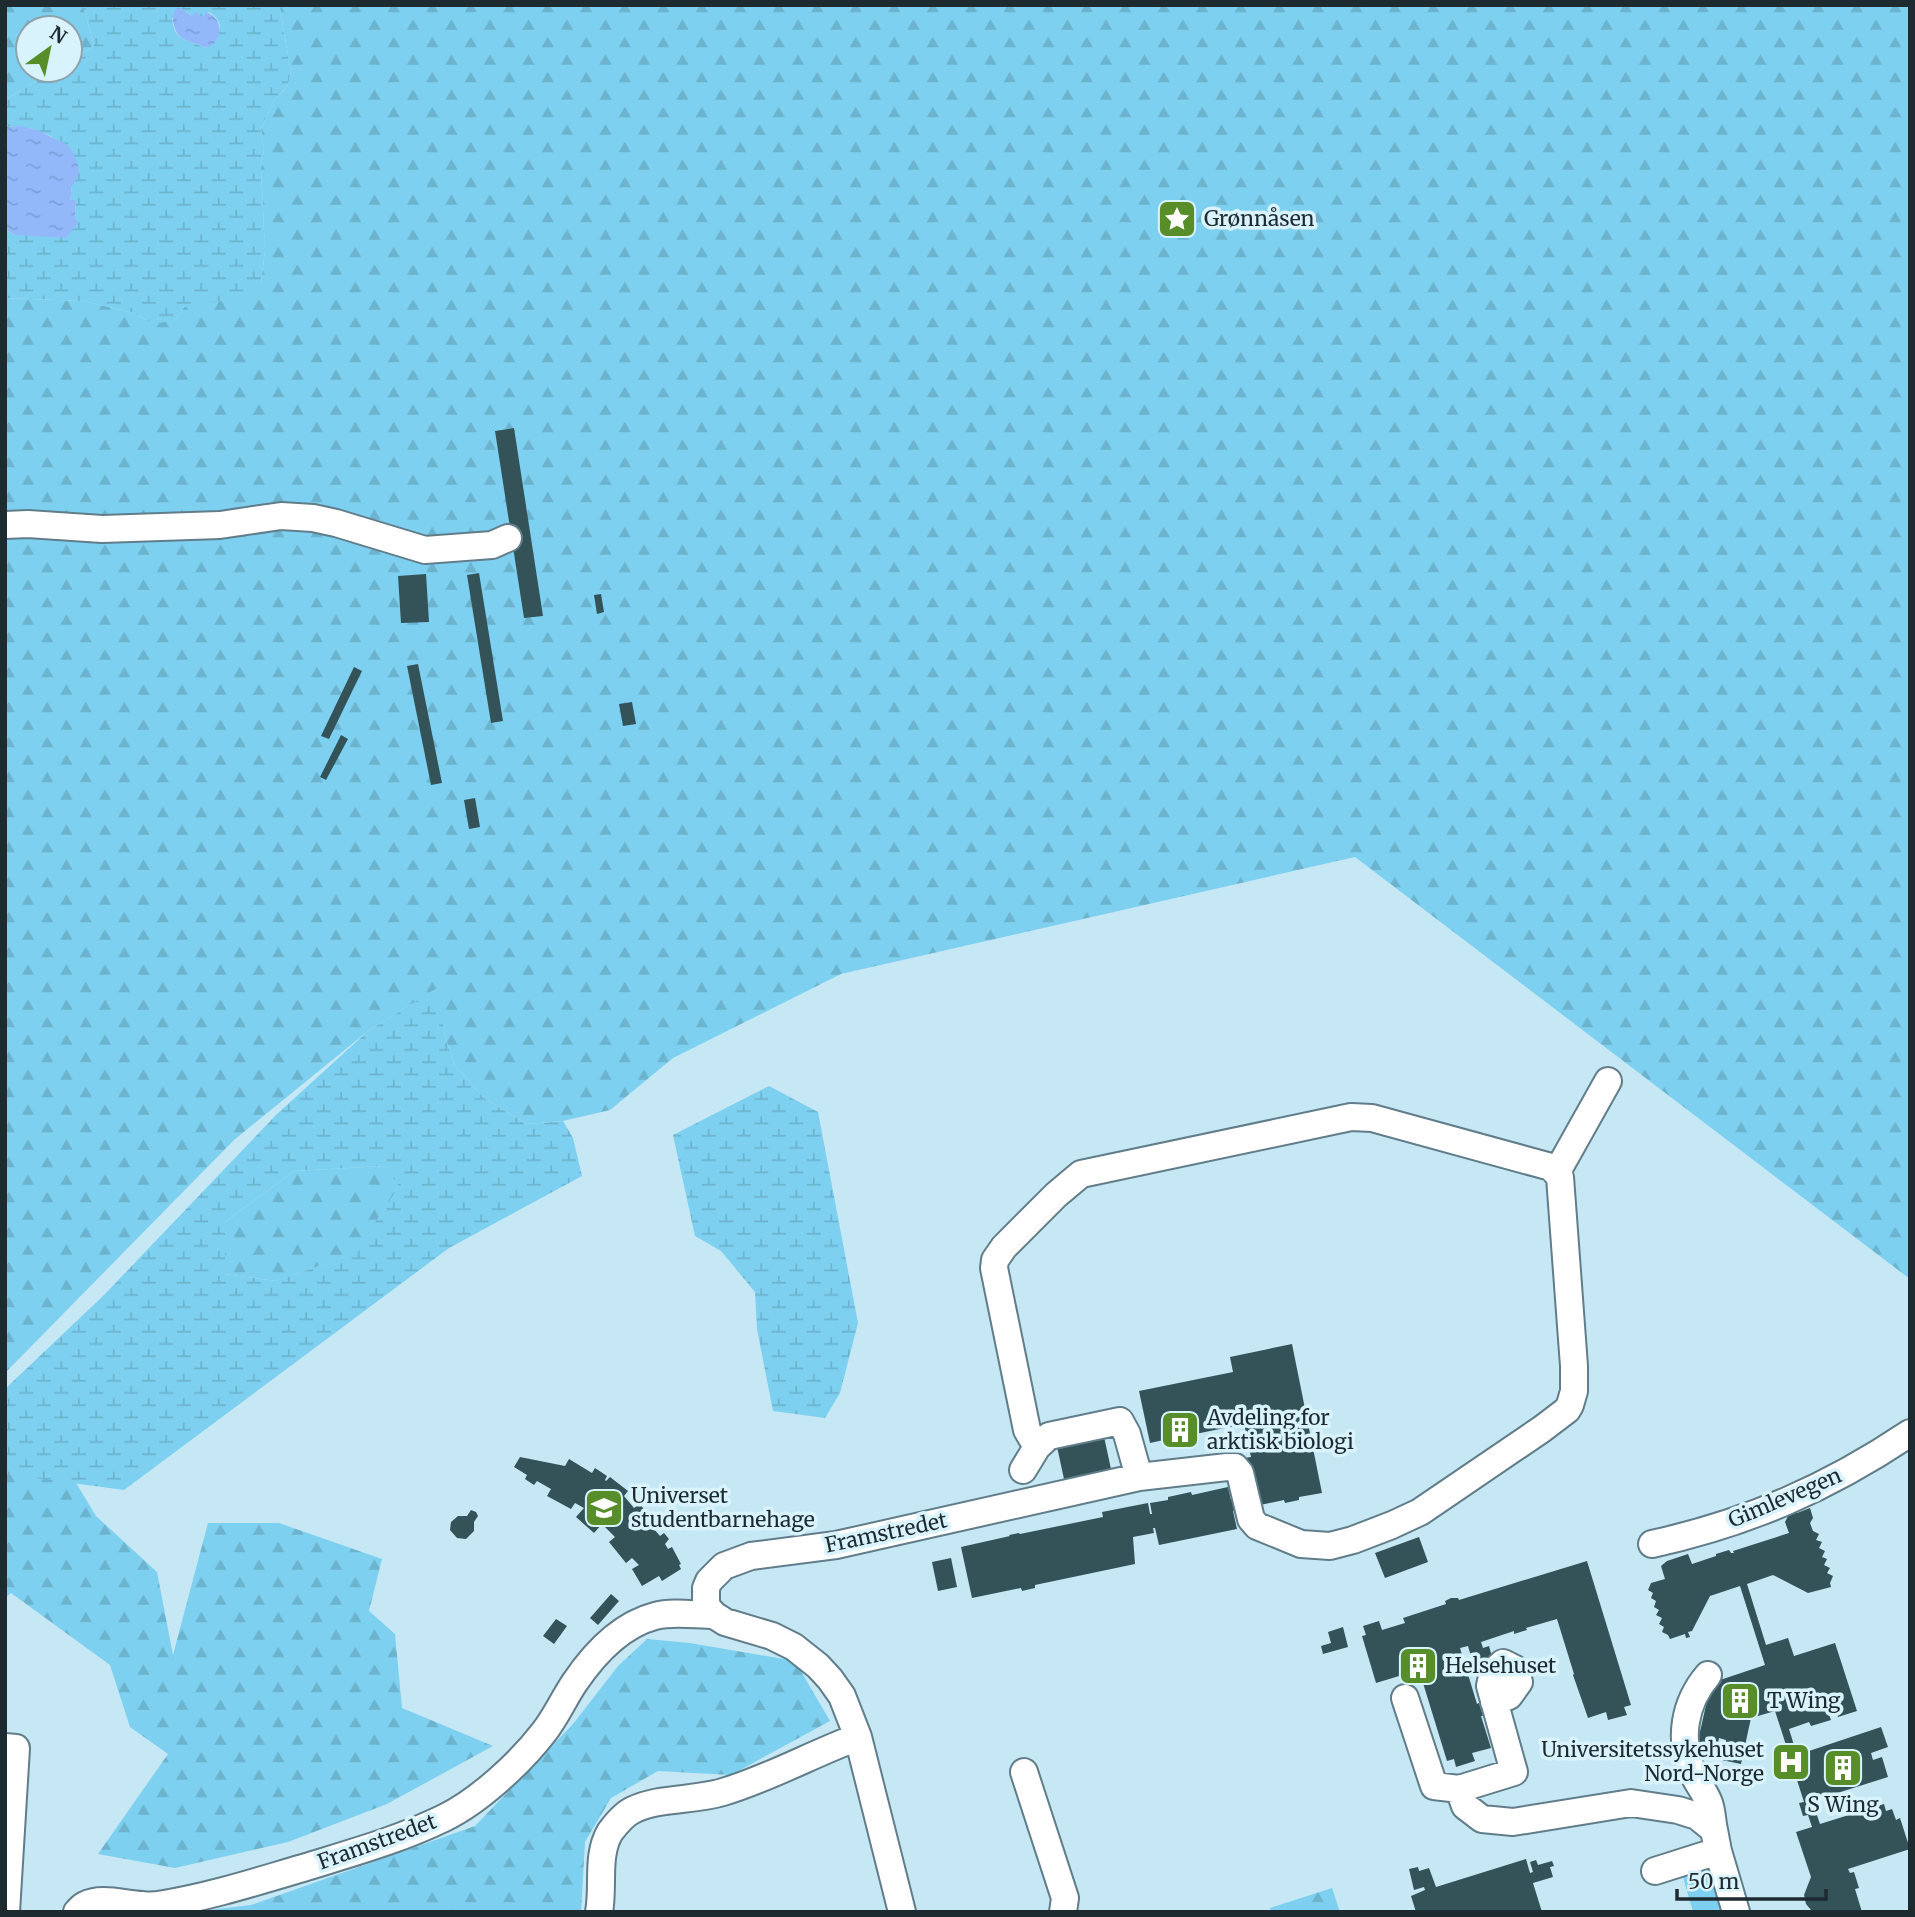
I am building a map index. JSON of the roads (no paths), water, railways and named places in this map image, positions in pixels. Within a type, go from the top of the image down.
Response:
[{"type":"street","points":[[5,525],[102,529],[220,525],[281,516],[336,523],[425,551],[492,545],[508,538]]},
{"type":"street","points":[[1557,1172],[1608,1082]]},
{"type":"street","points":[[1023,1470],[1037,1447],[1049,1436],[1120,1421],[1127,1434],[1139,1477],[1235,1468],[1240,1473],[1251,1519],[1257,1526],[1301,1544],[1330,1546],[1353,1540],[1410,1517],[1542,1429],[1570,1405],[1574,1391],[1560,1177],[1551,1167],[1372,1118],[1351,1117],[1081,1174],[1004,1247],[995,1260],[1027,1430],[1037,1447]]},
{"type":"street","name":"Gimlevegen","points":[[1652,1544],[1729,1523],[1790,1501],[1852,1470],[1910,1433]]},
{"type":"street","name":"Framstredet","points":[[902,1912],[858,1737],[842,1696],[830,1679],[794,1647],[772,1636],[725,1622],[713,1615],[706,1601],[709,1581],[724,1566],[751,1556],[859,1540],[1139,1477]]},
{"type":"street","name":"Framstredet","points":[[81,1908],[99,1902],[146,1906],[209,1894],[360,1851],[416,1831],[446,1817],[500,1779],[544,1732],[574,1683],[602,1648],[615,1638],[642,1621],[658,1615],[713,1615]]},
{"type":"street","points":[[1708,1675],[1700,1684],[1688,1711],[1684,1741],[1689,1765],[1709,1803],[1716,1840],[1737,1912]]},
{"type":"street","points":[[1405,1698],[1434,1786],[1459,1789],[1514,1772],[1494,1702]]},
{"type":"street","points":[[599,1912],[606,1841],[620,1819],[632,1810],[644,1805],[738,1788],[858,1737]]},
{"type":"street","points":[[5,1747],[16,1748],[6,1912]]},
{"type":"street","points":[[1024,1772],[1065,1898],[1063,1912]]},
{"type":"street","points":[[1459,1789],[1465,1806],[1482,1819],[1513,1822],[1631,1803],[1678,1810],[1697,1816],[1716,1840]]},
{"type":"street","points":[[1656,1871],[1716,1840]]},
{"type":"water","points":[[181,8],[192,16],[196,12],[202,17],[206,12],[216,19],[220,30],[213,45],[207,48],[179,36],[173,18],[176,9]]},
{"type":"water","points":[[23,126],[63,143],[71,149],[75,157],[79,172],[71,187],[70,200],[76,202],[75,218],[78,223],[66,238],[15,235],[5,229],[5,127]]},
{"type":"place","name":"Grønnåsen","points":[[1177,219]]},
{"type":"place","name":"Avdeling for arktisk biologi","points":[[1180,1430]]},
{"type":"place","name":"Universet studentbarnehage","points":[[604,1508]]},
{"type":"place","name":"Helsehuset","points":[[1418,1666]]},
{"type":"place","name":"T Wing","points":[[1740,1701]]},
{"type":"place","name":"Universitetssykehuset Nord-Norge","points":[[1791,1762]]},
{"type":"place","name":"S Wing","points":[[1843,1768]]}]
